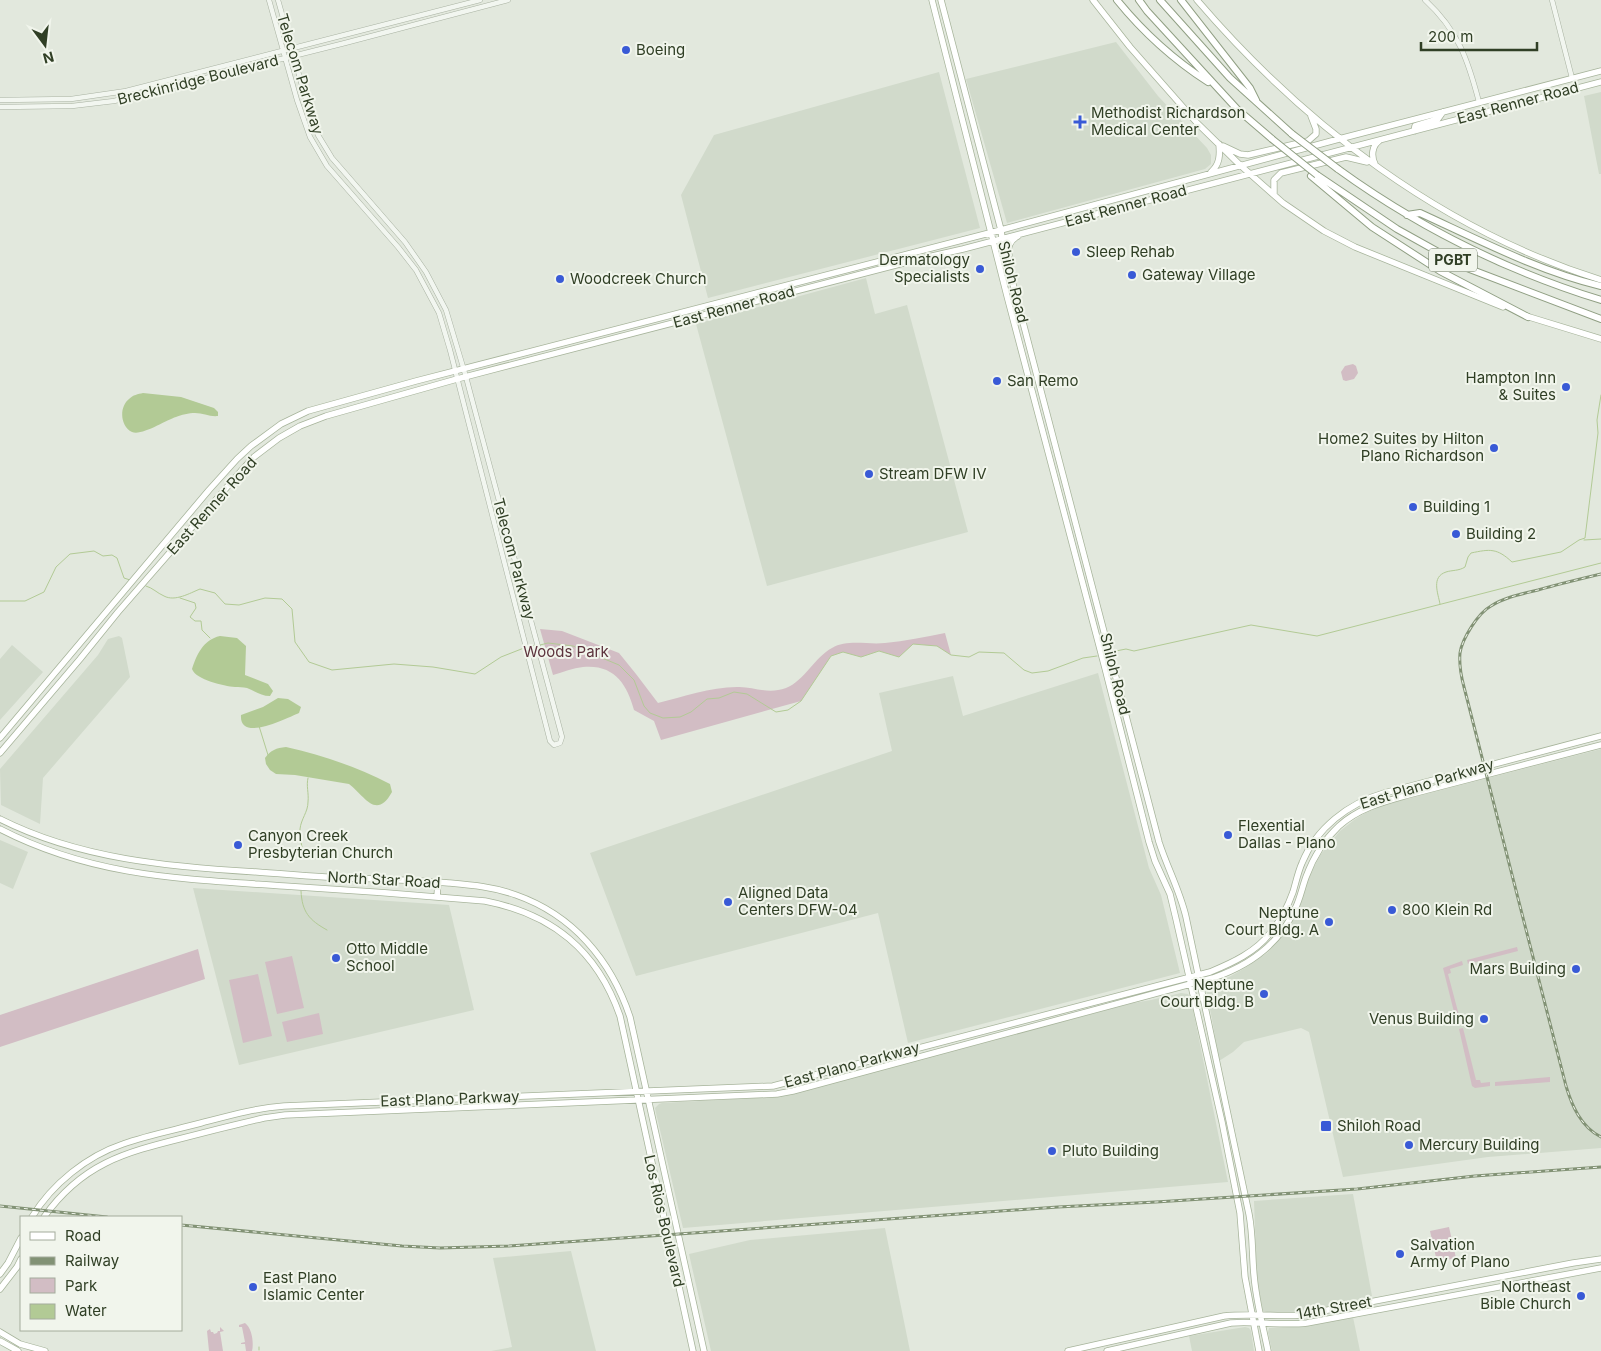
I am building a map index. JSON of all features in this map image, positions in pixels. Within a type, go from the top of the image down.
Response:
[{"type":"highway","points":[[1117,0],[1127,12],[1183,65],[1218,89]]},
{"type":"highway","points":[[1139,0],[1237,108],[1372,227],[1440,271],[1528,317]]},
{"type":"highway","name":"PGBT","points":[[1160,0],[1215,62],[1257,104],[1338,169],[1407,215],[1452,240],[1502,264],[1555,285],[1601,300]]},
{"type":"highway","points":[[1181,0],[1250,88],[1257,104]]},
{"type":"highway","name":"PGBT","points":[[1314,175],[1397,229],[1467,268],[1601,320]]},
{"type":"highway","points":[[1407,215],[1420,213],[1523,260],[1582,282],[1601,286]]},
{"type":"main road","name":"Shiloh Road","points":[[932,0],[1151,847],[1170,894],[1190,977],[1237,1197],[1245,1277],[1259,1351]]},
{"type":"main road","name":"Shiloh Road","points":[[941,0],[1001,230],[1019,309],[1164,858],[1184,908],[1242,1174],[1252,1232],[1254,1277],[1268,1351]]},
{"type":"main road","points":[[1093,0],[1162,85],[1218,144],[1240,165],[1304,218],[1355,247],[1528,317],[1601,340]]},
{"type":"main road","points":[[1197,0],[1276,83],[1338,139],[1376,166],[1432,204],[1501,240],[1584,275],[1601,280]]},
{"type":"main road","points":[[950,70],[959,70]]},
{"type":"main road","name":"East Renner Road","points":[[0,738],[111,605],[237,459],[269,432],[294,417],[324,406],[1001,230],[1208,173],[1601,71]]},
{"type":"main road","points":[[1549,95],[1555,90],[1570,86],[1572,78],[1583,87]]},
{"type":"main road","name":"East Renner Road","points":[[0,753],[118,612],[137,593],[240,471],[254,457],[279,438],[313,420],[456,379],[1002,239],[1601,82]]},
{"type":"main road","points":[[1479,102],[1482,113]]},
{"type":"main road","points":[[1414,130],[1415,126],[1438,119],[1443,112]]},
{"type":"main road","points":[[1218,144],[1240,154],[1248,155],[1308,141],[1316,134],[1311,115]]},
{"type":"main road","points":[[1376,166],[1373,160],[1374,148],[1381,139]]},
{"type":"main road","points":[[1208,173],[1214,169],[1219,161],[1218,144]]},
{"type":"main road","points":[[1274,194],[1274,180],[1281,173],[1346,156],[1376,166]]},
{"type":"main road","points":[[976,172],[984,170]]},
{"type":"main road","points":[[1093,215],[1094,209],[1100,203]]},
{"type":"main road","points":[[1067,222],[1072,216],[1072,211]]},
{"type":"main road","points":[[1014,289],[1016,284],[1008,250],[1014,237],[1020,234]]},
{"type":"main road","points":[[852,268],[854,276]]},
{"type":"main road","points":[[1011,311],[1019,309]]},
{"type":"main road","points":[[608,332],[611,339]]},
{"type":"main road","points":[[1062,507],[1070,505]]},
{"type":"main road","points":[[111,605],[118,612]]},
{"type":"main road","points":[[1111,690],[1119,687]]},
{"type":"main road","points":[[26,706],[33,713]]},
{"type":"main road","name":"East Plano Parkway","points":[[33,1216],[50,1193],[64,1180],[85,1163],[102,1153],[144,1137],[256,1109],[284,1106],[773,1086],[923,1045],[1218,969],[1239,959],[1270,934],[1293,893],[1303,860],[1309,848],[1326,827],[1355,804],[1368,798],[1497,762],[1601,736]]},
{"type":"main road","name":"East Plano Parkway","points":[[45,1216],[69,1188],[89,1172],[110,1160],[135,1150],[264,1118],[285,1115],[777,1094],[1199,982],[1242,967],[1263,952],[1276,939],[1294,911],[1313,860],[1332,833],[1361,810],[1376,804],[1601,745]]},
{"type":"main road","points":[[1545,751],[1547,759]]},
{"type":"main road","points":[[1497,762],[1499,771]]},
{"type":"main road","points":[[1135,786],[1145,784]]},
{"type":"main road","name":"North Star Road","points":[[0,819],[31,832],[96,853],[137,861],[215,870],[342,878],[401,879],[473,885],[515,895],[538,905],[556,916],[584,938],[594,948],[613,976],[630,1017],[648,1100]]},
{"type":"main road","points":[[1326,827],[1332,833]]},
{"type":"main road","name":"North Star Road","points":[[0,829],[26,842],[94,864],[129,872],[186,880],[342,889],[485,901],[503,904],[533,915],[548,923],[582,950],[608,987],[617,1008],[636,1092]]},
{"type":"main road","points":[[26,842],[31,832]]},
{"type":"main road","points":[[94,864],[96,853]]},
{"type":"main road","points":[[342,878],[342,889]]},
{"type":"main road","points":[[437,897],[438,882]]},
{"type":"main road","points":[[1270,934],[1276,939]]},
{"type":"main road","points":[[1102,1000],[1104,1008]]},
{"type":"main road","points":[[617,1008],[626,1005]]},
{"type":"main road","points":[[1046,1014],[1048,1022]]},
{"type":"main road","points":[[923,1045],[926,1055]]},
{"type":"main road","points":[[1207,1057],[1216,1055]]},
{"type":"main road","points":[[856,1064],[858,1073]]},
{"type":"main road","points":[[790,1082],[793,1091]]},
{"type":"main road","points":[[726,1088],[726,1097]]},
{"type":"main road","name":"Los Rios Boulevard","points":[[636,1092],[693,1351]]},
{"type":"main road","points":[[578,1094],[578,1103]]},
{"type":"main road","name":"Los Rios Boulevard","points":[[648,1100],[704,1351]]},
{"type":"main road","points":[[653,1172],[664,1170]]},
{"type":"main road","points":[[1242,1233],[1252,1232]]},
{"type":"main road","points":[[0,1274],[20,1240]]},
{"type":"main road","name":"14th Street","points":[[1068,1351],[1224,1316],[1302,1315],[1547,1268],[1601,1260]]},
{"type":"main road","points":[[0,1289],[18,1267],[20,1262]]},
{"type":"main road","points":[[8,1263],[18,1267]]},
{"type":"main road","points":[[1547,1268],[1548,1277]]},
{"type":"main road","name":"14th Street","points":[[1107,1351],[1225,1324],[1298,1324],[1601,1268]]},
{"type":"main road","points":[[1411,1294],[1413,1303]]},
{"type":"main road","points":[[683,1306],[694,1303]]},
{"type":"main road","points":[[1346,1307],[1348,1315]]},
{"type":"main road","points":[[1157,1331],[1158,1339]]},
{"type":"main road","points":[[0,1332],[20,1344],[45,1351]]},
{"type":"main road","points":[[0,1341],[18,1351]]},
{"type":"street","name":"Telecom Parkway","points":[[269,0],[301,115],[310,137],[327,166],[398,247],[422,279],[439,313],[550,741],[557,745],[562,737],[464,369],[446,310],[426,272],[405,242],[324,147],[310,114],[278,0]]},
{"type":"street","name":"Breckinridge Boulevard","points":[[0,100],[70,99],[106,95],[480,0]]},
{"type":"street","name":"Breckinridge Boulevard","points":[[0,106],[72,106],[100,103],[158,91],[388,32],[493,2],[508,0]]},
{"type":"street","points":[[1425,0],[1446,22],[1460,46],[1469,66],[1479,102]]},
{"type":"street","points":[[1552,0],[1572,78]]},
{"type":"street","points":[[386,24],[388,32]]},
{"type":"shaded area","name":"Methodist Richardson Medical Center","points":[[1116,42],[1158,96],[1207,148],[1211,155],[1211,164],[1205,169],[1007,223],[966,79]]},
{"type":"shaded area","points":[[939,72],[980,228],[708,298],[681,195],[714,135]]},
{"type":"shaded area","points":[[1601,92],[1601,174],[1599,174],[1584,96]]},
{"type":"shaded area","points":[[866,278],[875,314],[907,305],[968,532],[767,586],[696,324]]},
{"type":"shaded area","points":[[119,636],[122,638],[130,677],[43,778],[40,824],[1,805],[0,769],[98,655],[108,639]]},
{"type":"shaded area","points":[[12,645],[43,672],[0,720],[0,659]]},
{"type":"shaded area","points":[[1098,673],[1149,868],[1161,895],[1180,973],[908,1043],[878,913],[636,976],[590,853],[892,751],[879,693],[953,676],[963,716]]},
{"type":"shaded area","points":[[1601,749],[1601,1148],[1488,1157],[1343,1177],[1309,1032],[1301,1028],[1244,1042],[1219,1061],[1206,989],[1208,985],[1229,977],[1267,953],[1281,937],[1298,910],[1310,874],[1321,854],[1340,831],[1370,810]]},
{"type":"shaded area","points":[[0,840],[28,852],[13,889],[0,883]]},
{"type":"shaded area","name":"Otto Middle School","points":[[193,888],[449,905],[474,1010],[239,1065]]},
{"type":"shaded area","points":[[1181,993],[1188,994],[1191,1000],[1228,1182],[683,1228],[655,1108],[659,1104],[787,1095],[1133,1003]]},
{"type":"shaded area","points":[[1353,1194],[1372,1296],[1318,1309],[1293,1312],[1263,1311],[1257,1281],[1254,1201]]},
{"type":"shaded area","points":[[885,1228],[910,1351],[711,1351],[689,1254],[750,1240]]},
{"type":"shaded area","points":[[571,1251],[596,1351],[491,1351],[512,1347],[493,1258]]},
{"type":"shaded area","points":[[1353,1317],[1360,1351],[1272,1351],[1268,1332],[1269,1328],[1308,1326]]},
{"type":"shaded area","points":[[1245,1327],[1251,1331],[1254,1351],[1192,1351],[1189,1336]]},
{"type":"green space","points":[[1353,364],[1356,366],[1358,373],[1354,379],[1343,380],[1341,372],[1345,366]]},
{"type":"green space","name":"Woods Park","points":[[540,629],[562,631],[619,653],[658,703],[707,690],[727,687],[773,691],[786,688],[798,680],[826,652],[838,645],[844,644],[885,643],[945,633],[951,655],[937,646],[913,644],[899,657],[879,651],[861,657],[843,652],[831,656],[801,701],[661,740],[654,721],[634,710],[623,684],[611,672],[594,667],[583,667],[553,675]]},
{"type":"green space","points":[[1517,947],[1518,951],[1468,964],[1467,960]]},
{"type":"green space","points":[[198,949],[205,979],[0,1047],[0,1015]]},
{"type":"green space","points":[[292,956],[304,1008],[277,1014],[265,962]]},
{"type":"green space","points":[[1462,961],[1463,965],[1450,969],[1451,973],[1448,974],[1461,1023],[1457,1024],[1443,968]]},
{"type":"green space","points":[[258,974],[272,1036],[243,1043],[229,980]]},
{"type":"green space","points":[[319,1013],[323,1034],[287,1042],[282,1022]]},
{"type":"green space","points":[[1463,1028],[1476,1080],[1480,1080],[1481,1083],[1490,1082],[1490,1086],[1475,1088],[1472,1086],[1459,1029]]},
{"type":"green space","points":[[1550,1077],[1550,1082],[1495,1086],[1495,1082]]},
{"type":"green space","points":[[1449,1227],[1456,1258],[1437,1262],[1430,1231]]},
{"type":"green space","points":[[245,1323],[252,1336],[252,1351],[246,1351],[245,1344],[241,1344],[245,1342],[242,1327],[239,1327],[239,1325]]},
{"type":"green space","points":[[220,1327],[224,1331],[220,1332],[223,1351],[209,1351],[207,1331],[210,1329],[214,1334],[220,1331]]},
{"type":"water","points":[[143,393],[181,397],[214,408],[218,412],[218,416],[198,413],[188,414],[142,432],[132,432],[123,421],[122,411],[126,402],[136,395]]},
{"type":"water","points":[[220,636],[237,638],[246,646],[245,675],[268,684],[273,691],[270,696],[247,688],[211,682],[195,673],[192,669],[202,648],[209,641]]},
{"type":"water","points":[[278,698],[288,699],[301,707],[299,713],[275,723],[255,728],[248,727],[242,723],[241,715],[263,707]]},
{"type":"water","points":[[286,747],[326,758],[365,772],[390,784],[392,792],[381,805],[375,805],[365,799],[349,784],[295,775],[276,774],[270,770],[265,758],[274,750]]},
{"type":"waterway","points":[[1440,604],[1437,590],[1438,578],[1441,574],[1465,567],[1471,553],[1493,551],[1502,554],[1512,562],[1561,552],[1585,538],[1601,395]]},
{"type":"waterway","points":[[1584,540],[1601,539]]},
{"type":"waterway","points":[[0,601],[25,601],[44,592],[56,567],[70,554],[94,551],[103,556],[112,555],[117,558],[124,578],[130,580]]},
{"type":"waterway","points":[[1116,651],[1126,649],[1134,651],[1251,625],[1317,636],[1601,563]]},
{"type":"waterway","points":[[146,586],[168,598],[182,596],[200,589],[215,593],[225,604],[239,605],[265,598],[282,599],[292,609],[295,642],[309,662],[332,670],[394,664],[433,667],[475,674],[501,657],[524,648]]},
{"type":"waterway","points":[[180,598],[195,603],[196,608],[190,617],[195,621],[201,621],[202,630],[210,638]]},
{"type":"waterway","points":[[540,645],[548,643],[573,646],[619,665],[634,680],[644,706],[650,713],[663,718],[680,717],[691,712],[707,699],[719,698],[734,692],[747,694],[776,712],[788,710],[801,701],[831,656],[843,652],[861,657],[879,651],[899,657],[913,644],[937,646],[951,655],[969,657],[979,652],[1004,653],[1024,670],[1032,673],[1048,671],[1083,658],[1097,656]]},
{"type":"waterway","points":[[528,647],[536,645]]},
{"type":"waterway","points":[[259,726],[268,755]]},
{"type":"waterway","points":[[303,857],[300,829],[308,806],[308,778]]},
{"type":"waterway","points":[[301,891],[303,905],[308,915],[315,923],[327,930]]},
{"type":"railway","points":[[1601,574],[1514,596],[1491,606],[1481,614],[1471,627],[1460,653],[1460,670],[1463,683],[1566,1086],[1578,1115],[1588,1128],[1601,1137]]},
{"type":"railway","points":[[182,1225],[402,1246],[440,1248],[509,1246],[1058,1207],[1357,1189],[1475,1176],[1601,1167]]},
{"type":"railway","points":[[0,1206],[97,1216]]},
{"type":"place","name":"Boeing","points":[[626,50]]},
{"type":"place","name":"Methodist Richardson Medical Center","points":[[1080,122]]},
{"type":"place","name":"Sleep Rehab","points":[[1076,252]]},
{"type":"place","name":"Dermatology Specialists","points":[[980,269]]},
{"type":"place","name":"Gateway Village","points":[[1132,275]]},
{"type":"place","name":"Woodcreek Church","points":[[560,279]]},
{"type":"place","name":"San Remo","points":[[997,381]]},
{"type":"place","name":"Hampton Inn & Suites","points":[[1566,387]]},
{"type":"place","name":"Home2 Suites by Hilton Plano Richardson","points":[[1494,448]]},
{"type":"place","name":"Stream DFW IV","points":[[869,474]]},
{"type":"place","name":"Building 1","points":[[1413,507]]},
{"type":"place","name":"Building 2","points":[[1456,534]]},
{"type":"place","name":"Flexential Dallas - Plano","points":[[1228,835]]},
{"type":"place","name":"Canyon Creek Presbyterian Church","points":[[238,845]]},
{"type":"place","name":"Aligned Data Centers DFW-04","points":[[728,902]]},
{"type":"place","name":"800 Klein Rd","points":[[1392,910]]},
{"type":"place","name":"Neptune Court Bldg. A","points":[[1329,922]]},
{"type":"place","name":"Otto Middle School","points":[[336,958]]},
{"type":"place","name":"Mars Building","points":[[1576,969]]},
{"type":"place","name":"Neptune Court Bldg. B","points":[[1264,994]]},
{"type":"place","name":"Venus Building","points":[[1484,1019]]},
{"type":"place","name":"Shiloh Road","points":[[1326,1126]]},
{"type":"place","name":"Mercury Building","points":[[1409,1145]]},
{"type":"place","name":"Pluto Building","points":[[1052,1151]]},
{"type":"place","name":"Salvation Army of Plano","points":[[1400,1254]]},
{"type":"place","name":"East Plano Islamic Center","points":[[253,1287]]},
{"type":"place","name":"Northeast Bible Church","points":[[1581,1296]]}]
